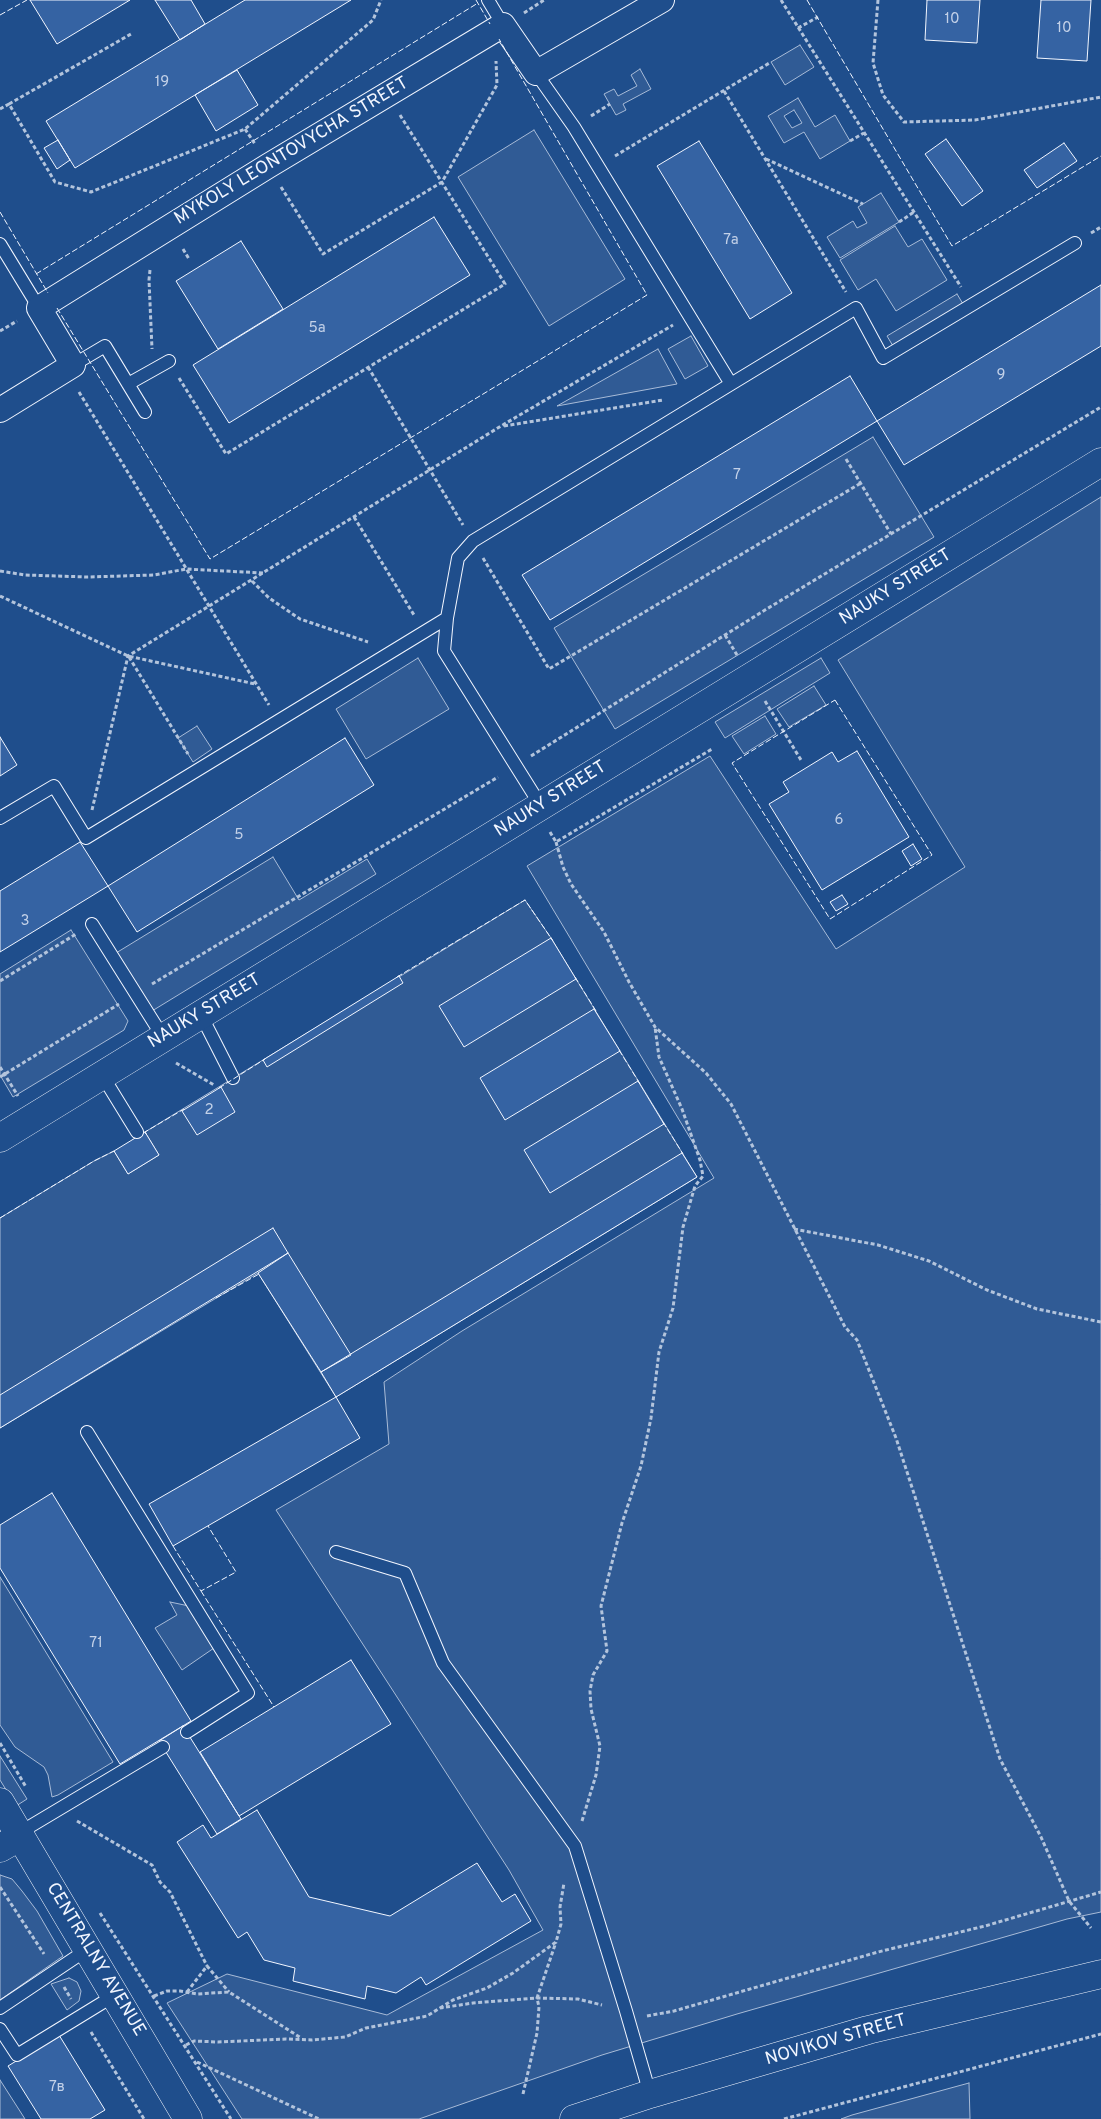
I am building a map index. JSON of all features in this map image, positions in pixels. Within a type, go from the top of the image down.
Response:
[{"type":"street","points":[[499,28],[536,74],[662,0]]},
{"type":"street","name":"MYKOLY LEONTOVYCHA STREET","points":[[38,308],[268,166],[499,28]]},
{"type":"street","points":[[0,410],[69,368],[38,308]]},
{"type":"street","name":"NAUKY STREET","points":[[0,1138],[155,1042],[544,818],[1101,462]]},
{"type":"street","name":"CENTRALNY AVENUE","points":[[0,1802],[13,1839],[88,1948],[188,2119]]},
{"type":"street","name":"NOVIKOV STREET","points":[[574,2119],[650,2094],[868,2030],[1101,1974]]},
{"type":"lane","points":[[488,0],[499,28]]},
{"type":"lane","points":[[536,74],[574,127],[731,384]]},
{"type":"lane","points":[[544,818],[516,766],[444,651],[447,618],[458,558],[473,542],[856,308],[883,358],[1075,243]]},
{"type":"lane","points":[[0,244],[38,308]]},
{"type":"lane","points":[[69,368],[105,346],[145,412]]},
{"type":"lane","points":[[128,384],[169,361]]},
{"type":"lane","points":[[0,818],[54,786],[86,838],[447,618]]},
{"type":"lane","points":[[92,924],[136,994],[155,1042]]},
{"type":"lane","points":[[201,1015],[232,1076]]},
{"type":"lane","points":[[102,1075],[137,1132]]},
{"type":"lane","points":[[87,1432],[248,1693],[187,1732]]},
{"type":"lane","points":[[336,1552],[405,1573],[443,1663],[575,1846],[650,2094]]},
{"type":"lane","points":[[13,1839],[163,1747]]},
{"type":"lane","points":[[0,2008],[88,1948]]},
{"type":"lane","points":[[0,2029],[17,2055],[115,1995]]},
{"type":"path","points":[[8,104],[55,182],[91,192],[245,129],[373,20],[381,0]]},
{"type":"path","points":[[781,0],[957,280]]},
{"type":"path","points":[[878,0],[873,63],[883,95],[904,122],[975,120],[1101,97]]},
{"type":"path","points":[[798,28],[818,17]]},
{"type":"path","points":[[245,129],[323,254],[442,182],[497,84],[499,28]]},
{"type":"path","points":[[0,109],[131,34]]},
{"type":"path","points":[[598,166],[771,62]]},
{"type":"path","points":[[724,91],[856,308]]},
{"type":"path","points":[[169,361],[226,454],[505,284],[388,94]]},
{"type":"path","points":[[850,141],[864,133]]},
{"type":"path","points":[[766,158],[863,204]]},
{"type":"path","points":[[898,222],[914,212]]},
{"type":"path","points":[[153,370],[149,280],[155,236]]},
{"type":"path","points":[[86,838],[128,656],[501,426],[689,315]]},
{"type":"path","points":[[368,367],[549,669],[861,483]]},
{"type":"path","points":[[69,368],[186,569],[278,721]]},
{"type":"path","points":[[501,426],[664,400]]},
{"type":"path","points":[[0,1077],[516,766],[765,610],[1101,407]]},
{"type":"path","points":[[846,459],[891,534]]},
{"type":"path","points":[[354,517],[424,631]]},
{"type":"path","points":[[0,571],[25,575],[88,577],[154,575],[186,569],[264,573]]},
{"type":"path","points":[[252,580],[268,598],[300,619],[322,628],[358,637],[390,652]]},
{"type":"path","points":[[0,596],[128,656],[256,684]]},
{"type":"path","points":[[128,656],[197,770]]},
{"type":"path","points":[[556,842],[712,749]]},
{"type":"path","points":[[544,818],[556,842],[562,867],[571,884],[604,932],[629,982],[655,1027],[706,1073],[744,1126],[762,1168],[845,1326],[857,1340],[896,1438],[1000,1759],[1040,1837],[1069,1901],[1091,1928]]},
{"type":"path","points":[[0,981],[92,924]]},
{"type":"path","points":[[523,2094],[536,2033],[539,2007],[537,1998],[561,1924],[560,1907],[564,1883],[592,1791],[600,1746],[591,1709],[590,1691],[593,1676],[607,1651],[601,1606],[622,1523],[641,1466],[652,1418],[659,1352],[672,1308],[683,1227],[695,1186],[703,1176],[700,1160],[682,1109],[672,1092],[659,1057],[655,1027]]},
{"type":"path","points":[[155,1042],[214,1085],[232,1076]]},
{"type":"path","points":[[0,1067],[32,1118]]},
{"type":"path","points":[[794,1229],[878,1245],[929,1261],[987,1290],[1037,1309],[1101,1322]]},
{"type":"path","points":[[0,1743],[44,1819]]},
{"type":"path","points":[[59,1810],[152,1865],[160,1882],[170,1892],[207,1966],[228,1992],[303,2040]]},
{"type":"path","points":[[440,2008],[473,2003],[537,1998],[578,1999],[648,2016],[674,2011],[878,1952],[985,1926],[1101,1892]]},
{"type":"path","points":[[98,1909],[186,2045],[231,2119]]},
{"type":"path","points":[[186,2045],[194,2041],[303,2040],[345,2037],[366,2028],[427,2016],[453,2000],[487,1988],[500,1981],[556,1942]]},
{"type":"path","points":[[187,1992],[207,1966]]},
{"type":"path","points":[[154,1996],[167,1991],[196,1994],[228,1992]]},
{"type":"path","points":[[90,2032],[144,2119]]},
{"type":"path","points":[[784,2119],[1101,2034]]},
{"type":"path","points":[[196,2062],[319,2119]]},
{"type":"shaded area","points":[[800,45],[814,67],[785,85],[771,62]]},
{"type":"shaded area","points":[[640,69],[651,89],[623,104],[626,110],[616,115],[604,94],[614,89],[618,96],[637,86],[631,75]]},
{"type":"shaded area","points":[[798,98],[815,127],[835,115],[850,141],[820,159],[804,132],[784,143],[768,116]],"holes":[[[794,110],[802,123],[792,128],[784,116]]]},
{"type":"shaded area","points":[[534,130],[625,279],[549,326],[458,177]]},
{"type":"shaded area","points":[[881,193],[899,222],[840,258],[827,237],[853,221],[857,228],[867,223],[858,207]]},
{"type":"shaded area","points":[[895,226],[908,247],[922,239],[947,280],[896,311],[876,279],[858,290],[840,260]]},
{"type":"shaded area","points":[[957,294],[963,304],[893,346],[887,336]]},
{"type":"shaded area","points":[[691,336],[708,366],[685,379],[668,349]]},
{"type":"shaded area","points":[[658,349],[677,384],[557,406]]},
{"type":"shaded area","points":[[873,437],[934,537],[615,729],[554,628]]},
{"type":"shaded area","points":[[1101,497],[1101,1912],[1067,1919],[737,2014],[602,2055],[419,2119],[242,2119],[167,2003],[227,1974],[387,2015],[543,1930],[509,1870],[276,1510],[389,1444],[384,1382],[462,1331],[714,1178],[527,866],[710,756],[836,949],[965,867],[838,660]]},
{"type":"shaded area","points":[[418,658],[449,709],[366,759],[336,709]]},
{"type":"shaded area","points":[[821,658],[830,673],[725,738],[715,722]]},
{"type":"shaded area","points":[[814,686],[826,705],[789,727],[777,709]]},
{"type":"shaded area","points":[[765,716],[776,734],[744,754],[732,736]]},
{"type":"shaded area","points":[[197,726],[212,749],[193,762],[178,738]]},
{"type":"shaded area","points":[[273,857],[299,900],[367,859],[376,874],[152,1011],[116,953]]},
{"type":"shaded area","points":[[525,900],[551,938],[697,1177],[336,1397],[258,1273],[0,1428],[0,1218],[94,1161],[114,1151],[128,1174],[159,1155],[145,1132]]},
{"type":"shaded area","points":[[71,930],[128,1021],[124,1030],[13,1097],[0,1075],[0,974]]},
{"type":"shaded area","points":[[0,1577],[113,1762],[52,1797],[48,1775],[44,1767],[15,1747],[0,1725]]},
{"type":"shaded area","points":[[170,1602],[189,1606],[214,1648],[182,1670],[155,1628],[177,1615]]},
{"type":"shaded area","points":[[0,1756],[27,1799],[16,1806],[0,1780]]},
{"type":"shaded area","points":[[0,1875],[12,1879],[22,1891],[37,1911],[63,1956],[0,2000]]},
{"type":"shaded area","points":[[69,1978],[77,1982],[81,1991],[79,2001],[67,2010],[51,1984]]},
{"type":"shaded area","points":[[0,2080],[25,2119],[0,2119]]},
{"type":"shaded area","points":[[969,2083],[970,2119],[841,2119],[852,2115]]},
{"type":"building","points":[[30,0],[130,0],[57,44]]},
{"type":"building","points":[[155,0],[191,0],[205,24],[180,40]]},
{"type":"building","points":[[245,0],[351,0],[75,168],[46,121]]},
{"type":"building","points":[[927,0],[980,0],[977,43],[925,40]]},
{"type":"building","points":[[1041,0],[1091,0],[1087,61],[1037,58]]},
{"type":"building","points":[[237,70],[258,105],[216,131],[195,95]]},
{"type":"building","points":[[946,139],[983,191],[962,206],[925,154]]},
{"type":"building","points":[[58,140],[70,160],[57,169],[44,148]]},
{"type":"building","points":[[699,141],[792,293],[750,319],[657,166]]},
{"type":"building","points":[[1064,143],[1077,161],[1037,188],[1024,170]]},
{"type":"building","points":[[434,217],[470,275],[229,423],[193,365]]},
{"type":"building","points":[[241,241],[283,309],[218,349],[176,281]]},
{"type":"building","points":[[1101,285],[1101,346],[904,465],[877,421]]},
{"type":"building","points":[[850,376],[877,421],[550,620],[522,575]]},
{"type":"building","points":[[0,737],[17,765],[0,776]]},
{"type":"building","points":[[345,738],[374,785],[137,932],[108,886]]},
{"type":"building","points":[[857,751],[909,837],[822,890],[769,804],[789,792],[783,782],[832,752],[838,762]]},
{"type":"building","points":[[80,842],[108,886],[0,952],[0,891]]},
{"type":"building","points":[[913,844],[922,859],[911,866],[902,851]]},
{"type":"building","points":[[842,895],[848,904],[836,911],[830,902]]},
{"type":"building","points":[[551,938],[576,979],[464,1047],[439,1006]]},
{"type":"building","points":[[399,976],[403,983],[267,1067],[263,1060]]},
{"type":"building","points":[[594,1009],[620,1051],[505,1120],[480,1078]]},
{"type":"building","points":[[638,1081],[664,1124],[550,1193],[524,1150]]},
{"type":"building","points":[[221,1087],[235,1112],[197,1135],[182,1111]]},
{"type":"building","points":[[145,1132],[159,1155],[128,1174],[114,1151]]},
{"type":"building","points":[[682,1153],[697,1177],[336,1397],[321,1372]]},
{"type":"building","points":[[273,1228],[288,1253],[0,1428],[0,1395]]},
{"type":"building","points":[[288,1253],[351,1355],[321,1372],[258,1273]]},
{"type":"building","points":[[336,1397],[360,1438],[173,1546],[149,1504]]},
{"type":"building","points":[[52,1493],[191,1721],[120,1764],[0,1568],[0,1525]]},
{"type":"building","points":[[351,1660],[391,1724],[239,1816],[200,1752]]},
{"type":"building","points":[[183,1726],[241,1819],[217,1834],[159,1741]]},
{"type":"building","points":[[257,1810],[309,1897],[390,1916],[477,1863],[502,1902],[515,1894],[531,1921],[426,1985],[421,1977],[396,1993],[367,1986],[365,1999],[293,1981],[295,1968],[264,1960],[247,1932],[238,1938],[177,1842],[203,1825],[211,1838]]},
{"type":"building","points":[[59,2035],[105,2110],[90,2119],[41,2119],[8,2066]]},
{"type":"fence","points":[[0,15],[27,0]]},
{"type":"fence","points":[[476,0],[490,24]]},
{"type":"fence","points":[[807,0],[952,246],[1101,156]]},
{"type":"fence","points":[[36,274],[478,3]]},
{"type":"fence","points":[[57,308],[210,559],[647,295],[499,39]]},
{"type":"fence","points":[[0,212],[48,293]]},
{"type":"fence","points":[[835,700],[932,855],[830,919],[732,763],[835,700]]},
{"type":"fence","points":[[397,977],[525,900],[553,941]]},
{"type":"fence","points":[[575,977],[596,1011]]},
{"type":"fence","points":[[619,1050],[640,1084]]},
{"type":"fence","points":[[219,1088],[265,1059]]},
{"type":"fence","points":[[146,1134],[145,1132],[184,1109]]},
{"type":"fence","points":[[663,1122],[683,1154]]},
{"type":"fence","points":[[0,1218],[94,1161],[114,1151],[116,1154]]},
{"type":"fence","points":[[216,1298],[259,1274]]},
{"type":"fence","points":[[173,1546],[201,1591],[236,1572],[208,1526]]},
{"type":"fence","points":[[201,1591],[274,1707]]}]
